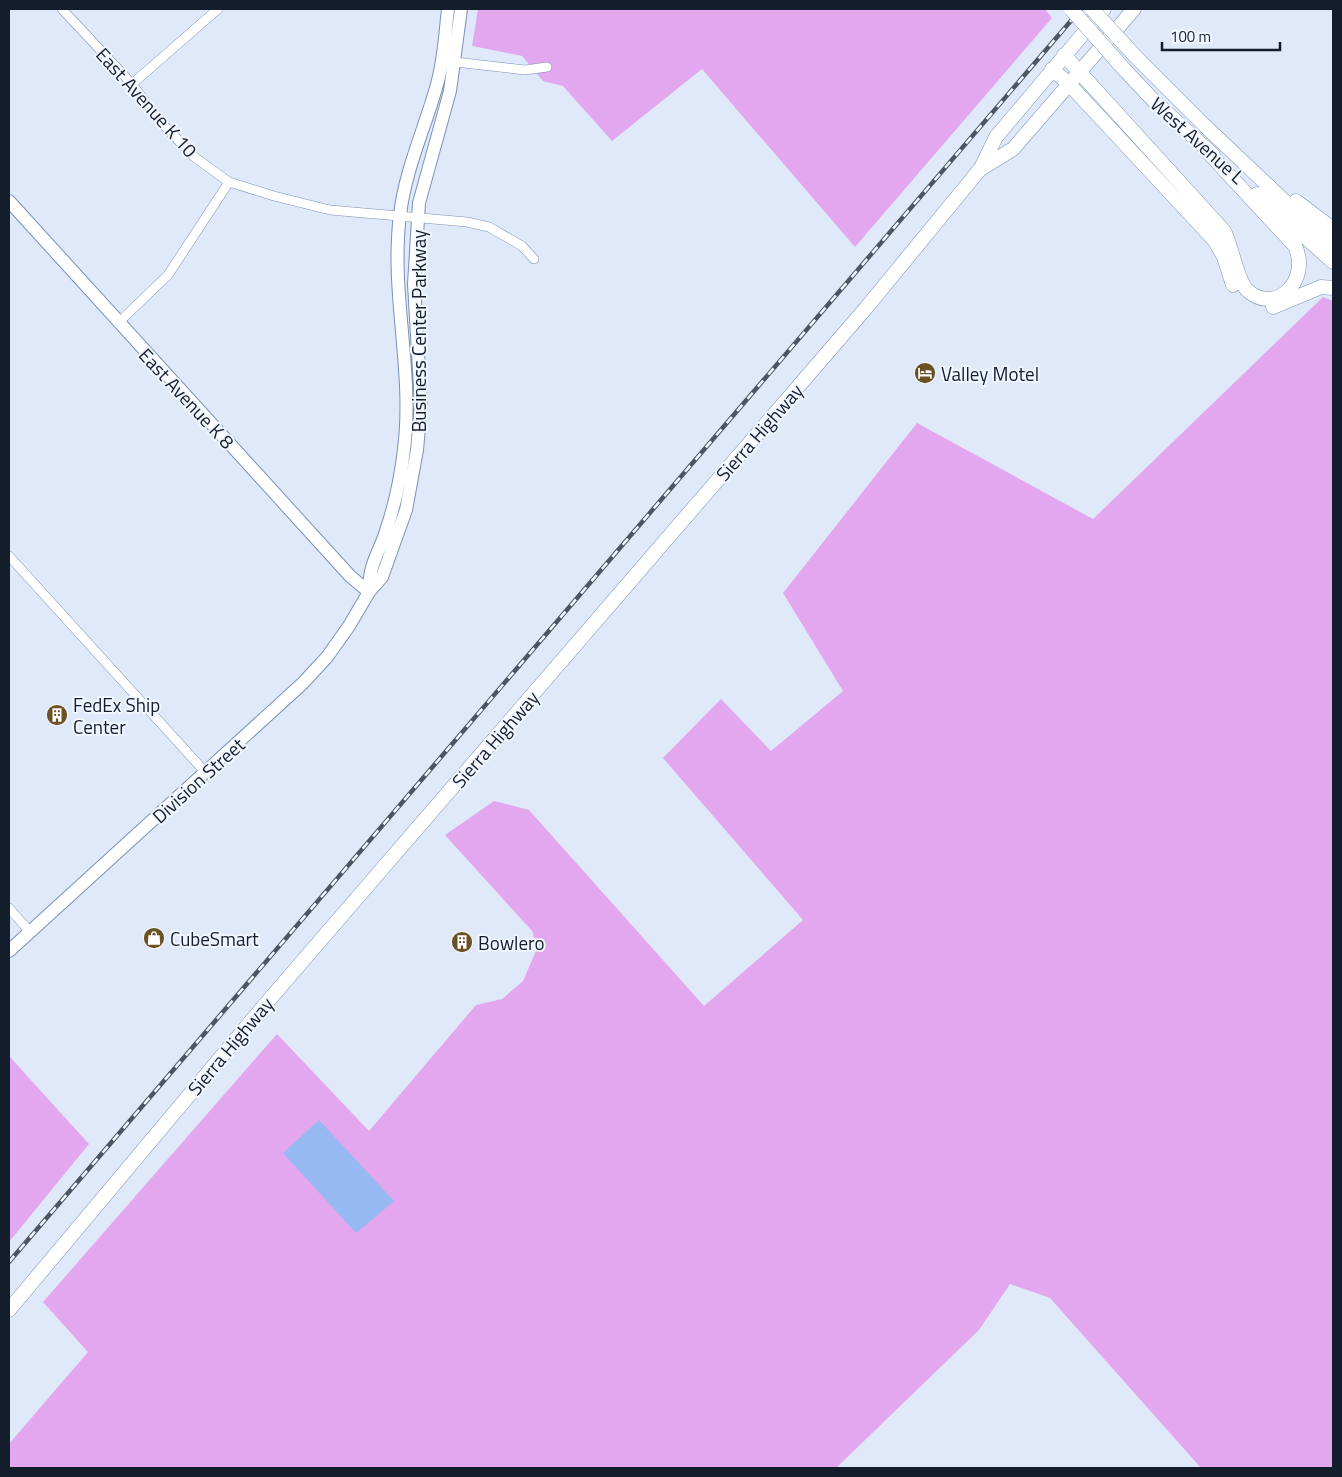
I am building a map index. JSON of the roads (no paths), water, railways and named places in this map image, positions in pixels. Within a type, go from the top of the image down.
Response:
[{"type":"main road","name":"Business Center Parkway","points":[[369,592],[369,571],[385,533],[393,506],[405,448],[407,384],[398,287],[399,216],[404,187],[437,86],[448,9]]},
{"type":"main road","name":"Business Center Parkway","points":[[369,592],[382,576],[401,528],[417,450],[421,404],[420,353],[414,284],[417,218],[419,203],[444,112],[455,62],[461,9]]},
{"type":"main road","name":"West Avenue L","points":[[1071,9],[1154,101],[1206,150],[1333,262]]},
{"type":"main road","name":"West Avenue L","points":[[1092,9],[1135,56],[1203,124],[1333,247]]},
{"type":"main road","points":[[1104,9],[1064,55],[1224,231],[1232,245],[1244,286],[1254,296],[1263,298],[1278,297],[1284,294],[1298,278],[1300,261],[1295,246],[1206,150]]},
{"type":"main road","points":[[1080,71],[1134,9]]},
{"type":"main road","name":"Sierra Highway","points":[[9,1310],[257,1014],[866,308],[981,168],[996,137],[1064,55]]},
{"type":"main road","points":[[1052,69],[1068,83],[1215,241],[1224,257],[1235,288],[1247,301],[1262,306],[1279,306],[1321,287],[1333,288]]},
{"type":"main road","name":"Sierra Highway","points":[[981,168],[1013,149],[1080,71]]},
{"type":"main road","points":[[1203,124],[1333,229]]},
{"type":"main road","name":"East Avenue K 8","points":[[9,201],[350,576],[369,592]]},
{"type":"main road","name":"Division Street","points":[[9,951],[303,683],[349,626],[369,592]]},
{"type":"street","name":"East Avenue K 10","points":[[62,9],[132,84],[159,120],[193,156],[229,182],[330,210],[466,222],[489,227],[522,246],[534,259]]},
{"type":"street","points":[[132,84],[218,9]]},
{"type":"street","points":[[455,62],[525,70],[547,67]]},
{"type":"street","points":[[118,323],[168,275],[229,182]]},
{"type":"street","points":[[9,556],[206,773]]},
{"type":"street","points":[[9,908],[30,932]]},
{"type":"water","points":[[319,1120],[394,1201],[356,1233],[283,1153]]},
{"type":"railway","points":[[9,1262],[1081,9]]},
{"type":"place","name":"Valley Motel","points":[[925,373]]},
{"type":"place","name":"FedEx Ship Center","points":[[57,715]]},
{"type":"place","name":"CubeSmart","points":[[154,938]]},
{"type":"place","name":"Bowlero","points":[[462,942]]}]
